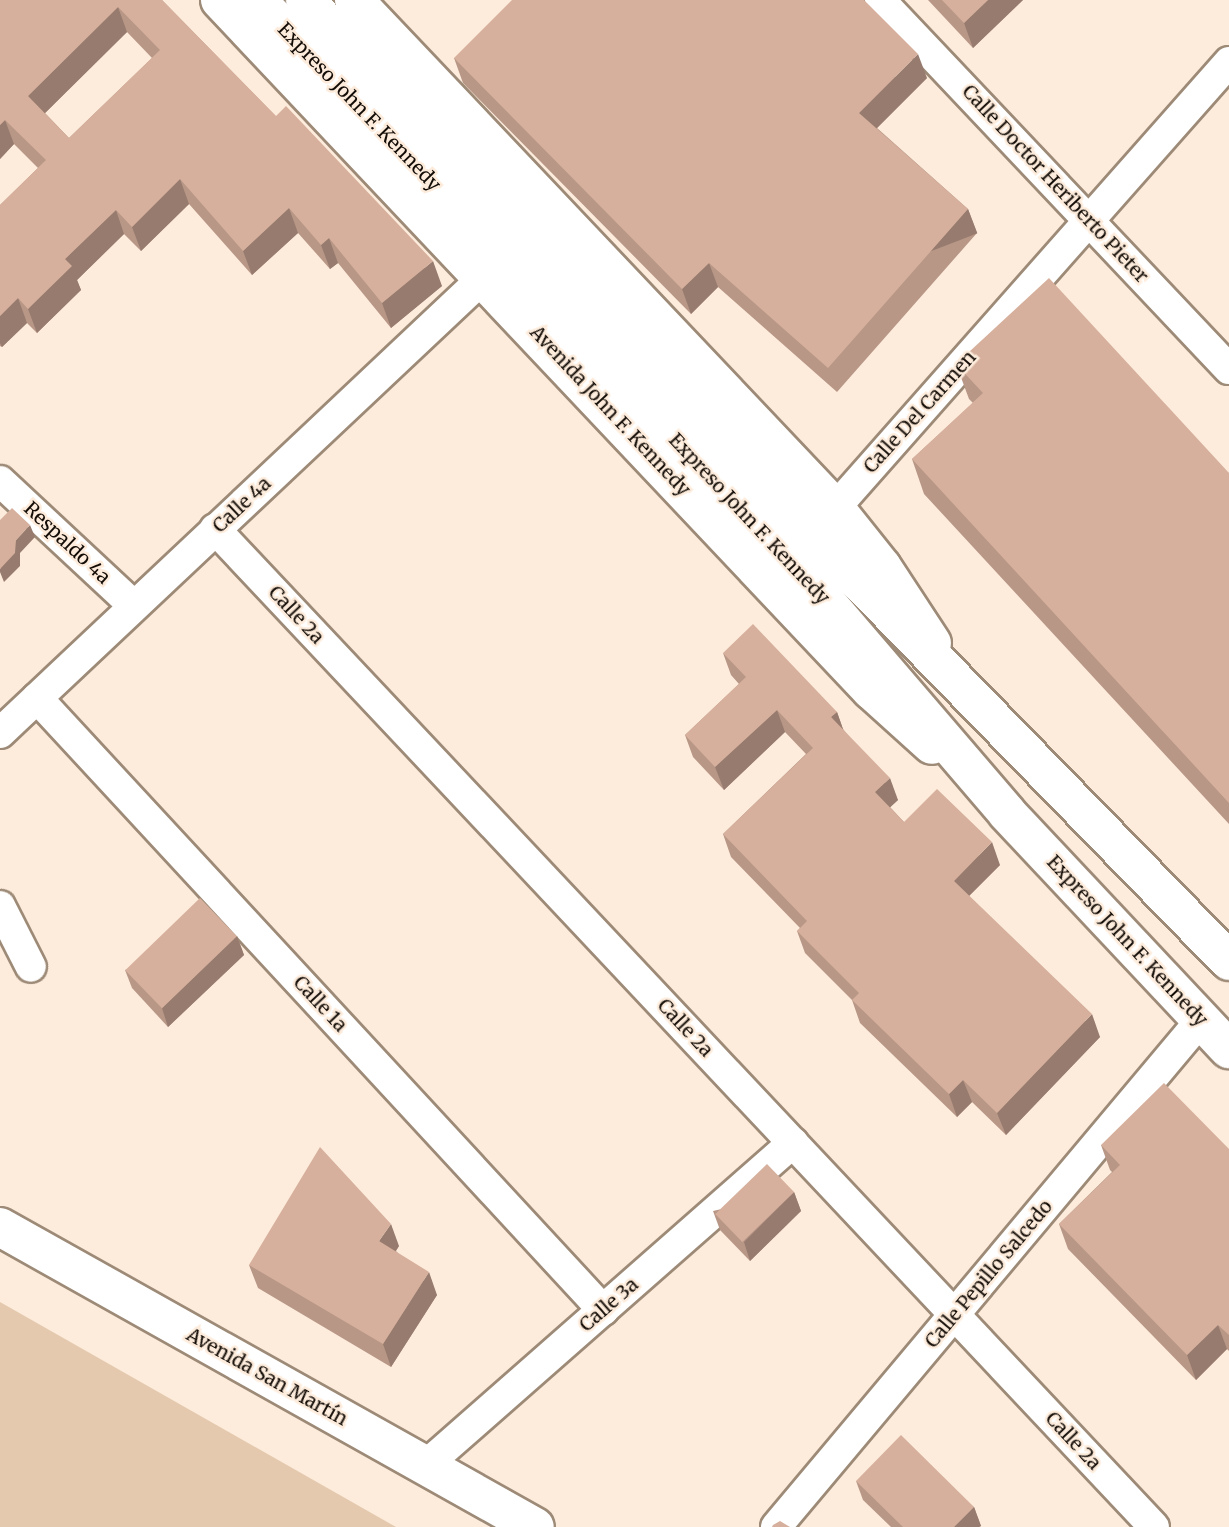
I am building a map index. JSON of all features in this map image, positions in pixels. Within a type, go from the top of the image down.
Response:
[{"type":"main road","name":"Avenida John F. Kennedy","points":[[220,0],[484,276],[871,690],[1007,813]]},
{"type":"main road","points":[[241,0],[277,38],[282,64]]},
{"type":"main road","name":"Expreso John F. Kennedy","points":[[257,0],[810,531],[1007,813],[1229,1049]]},
{"type":"main road","name":"Expreso John F. Kennedy","points":[[305,0],[810,531],[1229,961]]},
{"type":"main road","points":[[354,0],[810,531]]},
{"type":"main road","name":"Avenida San Martín","points":[[0,1227],[535,1527]]},
{"type":"street","name":"Calle Doctor Heriberto Pieter","points":[[880,0],[1229,369]]},
{"type":"street","points":[[1090,221],[1229,62]]},
{"type":"street","name":"Calle Del Carmen","points":[[810,531],[1090,221]]},
{"type":"street","name":"Calle 4a","points":[[0,733],[484,276]]},
{"type":"street","name":"Respaldo 4a","points":[[0,481],[134,606]]},
{"type":"street","name":"Calle 2a","points":[[215,529],[1154,1527]]},
{"type":"street","name":"Calle 1a","points":[[37,698],[603,1310]]},
{"type":"street","points":[[0,906],[31,967]]},
{"type":"street","name":"Calle Pepillo Salcedo","points":[[776,1527],[1201,1020]]},
{"type":"street","name":"Calle 3a","points":[[425,1466],[793,1143]]},
{"type":"shaded area","points":[[0,1302],[396,1527],[0,1527]]},
{"type":"building","points":[[0,0],[162,0],[276,116],[286,106],[433,261],[382,303],[329,238],[321,245],[289,208],[243,251],[180,179],[132,227],[116,210],[65,259],[72,266],[28,309],[18,298],[0,316],[0,205],[46,160],[5,120],[0,125]],"holes":[[[118,7],[160,50],[69,138],[28,96]]]},
{"type":"building","points":[[512,0],[864,0],[918,54],[859,113],[968,209],[828,368],[709,263],[682,289],[454,58]]},
{"type":"building","points":[[942,0],[988,0],[964,23]]},
{"type":"building","points":[[1049,278],[1229,473],[1229,803],[912,459],[983,393],[956,364]]},
{"type":"building","points":[[12,508],[30,525],[16,540],[15,553],[0,569],[0,520]]},
{"type":"building","points":[[753,624],[837,712],[831,717],[890,778],[875,792],[904,822],[937,789],[992,842],[954,881],[1092,1014],[997,1113],[963,1080],[949,1094],[852,1000],[859,993],[797,931],[807,921],[723,834],[813,748],[777,710],[715,767],[685,735],[746,677],[723,653]]},
{"type":"building","points":[[200,898],[237,936],[162,1008],[125,970]]},
{"type":"building","points":[[1164,1083],[1229,1149],[1229,1335],[1218,1325],[1187,1355],[1059,1224],[1120,1165],[1101,1145]]},
{"type":"building","points":[[320,1147],[391,1224],[379,1241],[429,1272],[383,1344],[249,1265]]},
{"type":"building","points":[[767,1164],[794,1192],[742,1242],[715,1214]]},
{"type":"building","points":[[901,1435],[974,1507],[954,1527],[903,1527],[856,1481]]},
{"type":"building","points":[[780,1521],[790,1527],[772,1527]]}]
